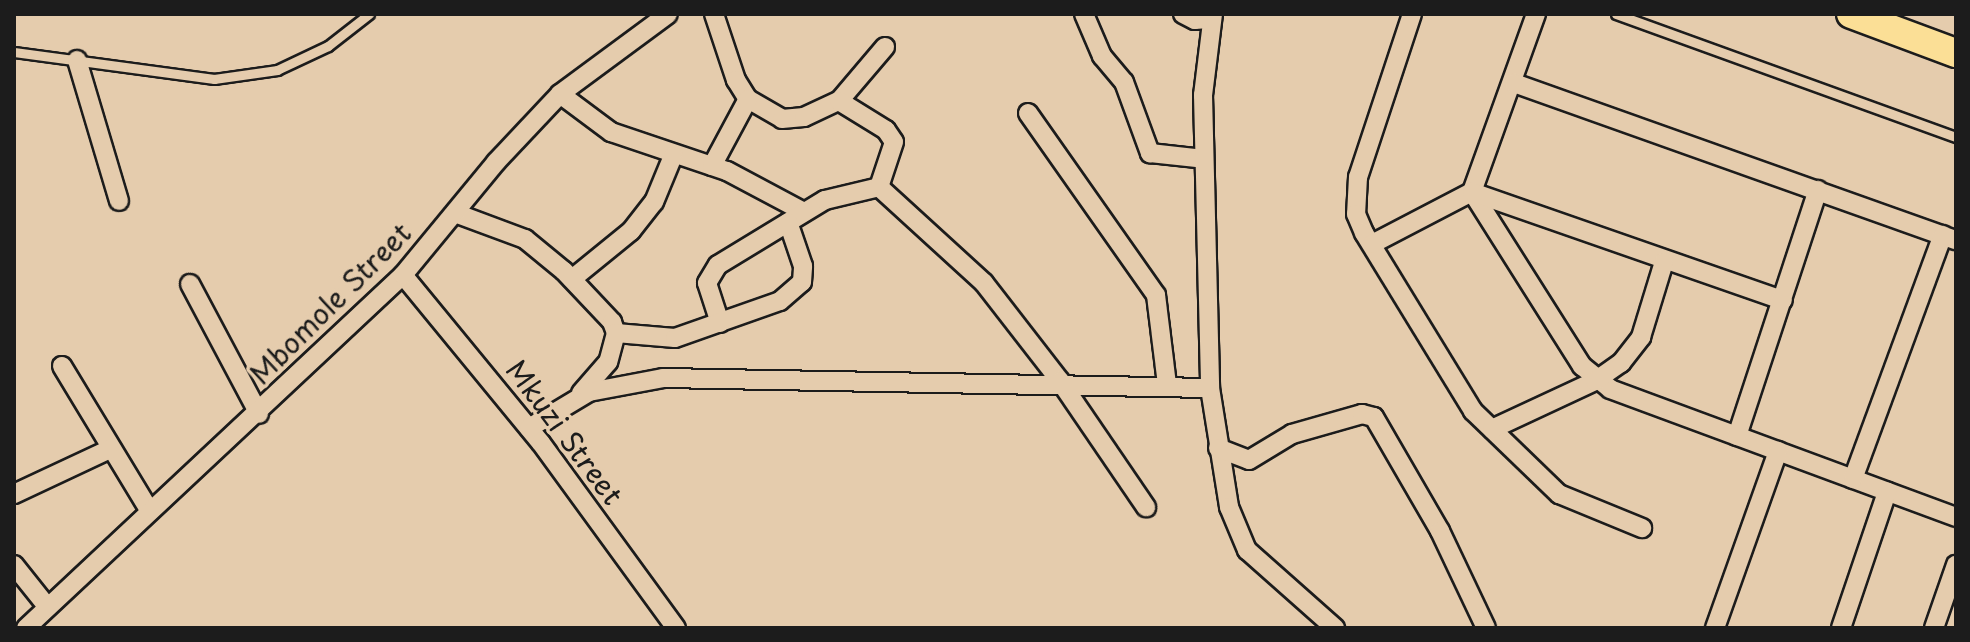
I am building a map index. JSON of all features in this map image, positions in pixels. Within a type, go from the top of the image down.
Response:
[{"type":"highway","points":[[1851,14],[1956,53]]},
{"type":"street","name":"Mbomole Street","points":[[38,620],[148,508],[259,414],[403,275],[560,94],[668,14]]},
{"type":"street","points":[[714,14],[736,80],[748,99],[782,119],[804,117],[839,101],[885,47]]},
{"type":"street","points":[[1084,14],[1102,56],[1124,82],[1150,153],[1204,159]]},
{"type":"street","points":[[1183,14],[1195,20],[1212,17],[1203,95],[1210,388],[1229,507],[1247,550],[1335,628]]},
{"type":"street","points":[[1412,14],[1358,177],[1356,214],[1473,411],[1559,494],[1642,528]]},
{"type":"street","points":[[1372,244],[1472,192],[1514,83],[1536,14]]},
{"type":"street","points":[[77,60],[119,201]]},
{"type":"street","points":[[1514,83],[1949,237],[1853,479]]},
{"type":"street","points":[[560,94],[611,132],[673,156],[712,166],[796,217]]},
{"type":"street","points":[[712,166],[748,99]]},
{"type":"street","points":[[839,101],[886,130],[894,142],[879,187]]},
{"type":"street","points":[[1028,113],[1156,295],[1167,385]]},
{"type":"street","points":[[572,279],[638,222],[654,202],[673,156]]},
{"type":"street","points":[[720,323],[708,275],[825,200],[879,187]]},
{"type":"street","points":[[879,187],[984,283],[1060,381],[1146,507]]},
{"type":"street","points":[[1737,436],[1818,190]]},
{"type":"street","points":[[1472,192],[1579,227],[1664,262],[1783,300]]},
{"type":"street","points":[[1472,192],[1559,336],[1595,381],[1956,517]]},
{"type":"street","points":[[455,213],[525,239],[572,279],[612,322],[616,333],[608,362],[577,398],[529,428]]},
{"type":"street","points":[[616,333],[675,338],[780,301],[802,282],[803,266],[796,217]]},
{"type":"street","points":[[1492,429],[1595,381],[1621,363],[1641,337],[1664,262]]},
{"type":"street","name":"Mkuzi Street","points":[[403,275],[529,428],[667,625]]},
{"type":"street","points":[[190,284],[259,414]]},
{"type":"street","points":[[62,366],[108,450],[148,508]]},
{"type":"street","points":[[577,398],[663,378],[1060,381],[1210,388]]},
{"type":"street","points":[[1218,448],[1249,460],[1292,434],[1362,414],[1374,417],[1440,531],[1486,628]]},
{"type":"street","points":[[14,494],[108,450]]},
{"type":"street","points":[[1715,628],[1778,451]]},
{"type":"street","points":[[1841,628],[1887,492]]},
{"type":"street","points":[[14,565],[38,620]]},
{"type":"street","points":[[1934,628],[1956,565]]},
{"type":"lane","points":[[14,52],[214,79],[277,70],[328,46],[369,14]]},
{"type":"lane","points":[[1616,14],[1956,137]]}]
